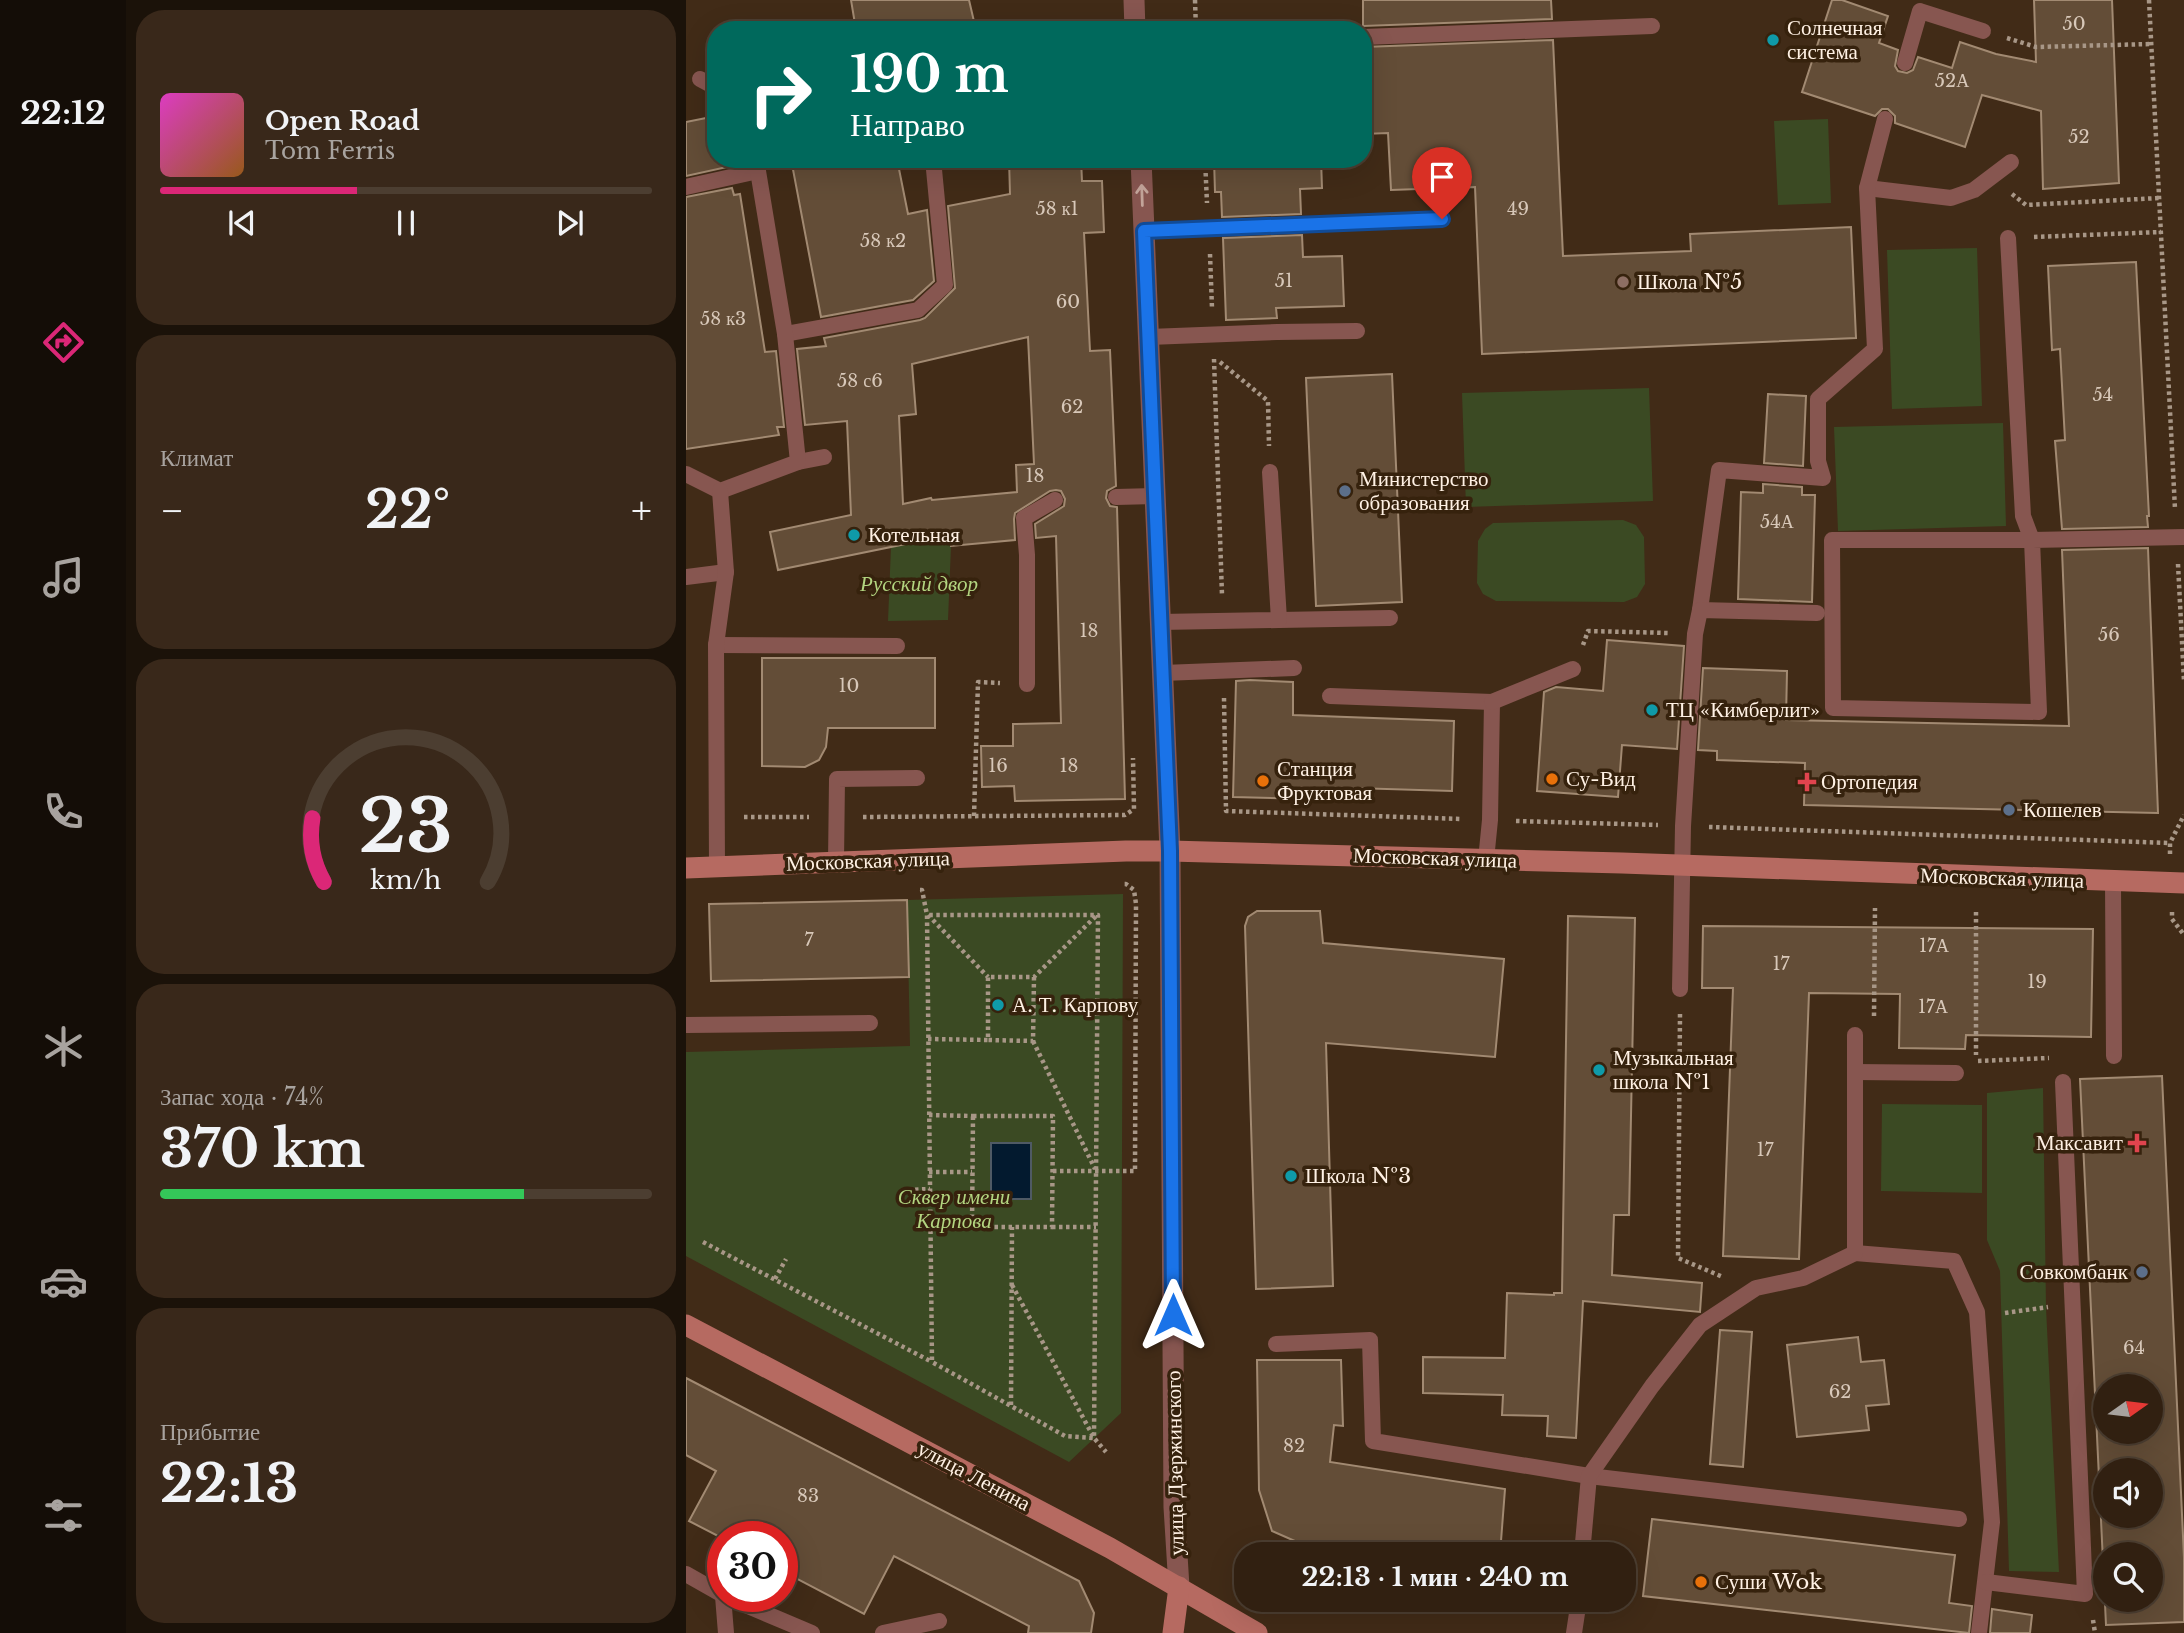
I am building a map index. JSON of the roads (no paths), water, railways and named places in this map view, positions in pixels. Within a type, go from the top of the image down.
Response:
[{"type":"main road","name":"Московская улица","points":[[686,868],[1170,851],[1683,865],[2184,883]]},
{"type":"main road","name":"улица Ленина","points":[[686,1325],[1098,1541],[1257,1633]]},
{"type":"main road","name":"улица Дзержинского","points":[[1173,1633],[1179,1587]]},
{"type":"street","points":[[1134,0],[1139,21]]},
{"type":"street","name":"улица Дзержинского","points":[[1141,168],[1170,851],[1174,1479],[1179,1587]]},
{"type":"lane","points":[[1905,63],[1920,11],[1983,32]]},
{"type":"lane","points":[[1372,37],[1652,26]]},
{"type":"lane","points":[[700,79],[707,83]]},
{"type":"lane","points":[[1680,989],[1683,865],[1695,634],[1719,470],[1823,478],[1818,461],[1818,400],[1875,349],[1867,188],[1885,120]]},
{"type":"lane","points":[[1867,188],[1951,198],[1974,190],[2011,162]]},
{"type":"lane","points":[[686,187],[746,168]]},
{"type":"lane","points":[[757,168],[785,334],[798,462]]},
{"type":"lane","points":[[785,334],[918,310],[945,285],[934,168]]},
{"type":"lane","points":[[1144,231],[1442,219]]},
{"type":"lane","points":[[2008,238],[2023,516],[2032,540],[2039,712],[1833,708],[1832,540],[2032,540],[2180,537]]},
{"type":"lane","points":[[1149,337],[1357,331]]},
{"type":"lane","points":[[686,474],[720,491],[798,462],[824,457]]},
{"type":"lane","points":[[1270,472],[1279,620]]},
{"type":"lane","points":[[717,867],[716,645],[726,572],[720,491]]},
{"type":"lane","points":[[1116,497],[1155,496]]},
{"type":"lane","points":[[1027,684],[1027,555],[1024,518],[1055,499]]},
{"type":"lane","points":[[686,577],[726,572]]},
{"type":"lane","points":[[1700,610],[1817,613]]},
{"type":"lane","points":[[1160,622],[1390,618]]},
{"type":"lane","points":[[716,645],[897,646]]},
{"type":"lane","points":[[1163,673],[1294,668]]},
{"type":"lane","points":[[1330,696],[1492,702],[1573,669]]},
{"type":"lane","points":[[1486,859],[1490,820],[1492,702]]},
{"type":"lane","points":[[836,862],[837,779],[917,778]]},
{"type":"lane","points":[[2113,882],[2114,1056]]},
{"type":"lane","points":[[686,1025],[870,1023]]},
{"type":"lane","points":[[1855,1253],[1856,1035]]},
{"type":"lane","points":[[1855,1072],[1956,1073]]},
{"type":"lane","points":[[1986,1582],[2085,1594],[2063,1082]]},
{"type":"lane","points":[[1583,1542],[1588,1476],[1652,1386],[1700,1325],[1756,1288],[1803,1278],[1855,1253],[1954,1261],[1977,1312],[1993,1521],[1979,1633]]},
{"type":"lane","points":[[1276,1344],[1370,1340],[1373,1441],[1588,1476],[1959,1519]]},
{"type":"lane","points":[[686,1574],[707,1586]]},
{"type":"lane","points":[[724,1612],[726,1633]]},
{"type":"lane","points":[[761,1612],[811,1633]]},
{"type":"lane","points":[[1574,1633],[1577,1612]]},
{"type":"lane","points":[[883,1633],[939,1621]]},
{"type":"water","points":[[991,1143],[1031,1143],[1031,1199],[991,1199]]},
{"type":"place","name":"Солнечная система","points":[[1773,40]]},
{"type":"place","name":"Школа №5","points":[[1623,282]]},
{"type":"place","name":"Министерство образования","points":[[1345,491]]},
{"type":"place","name":"Котельная","points":[[854,535]]},
{"type":"place","name":"ТЦ «Кимберлит»","points":[[1652,710]]},
{"type":"place","name":"Су-Вид","points":[[1552,779]]},
{"type":"place","name":"Станция Фруктовая","points":[[1263,781]]},
{"type":"place","name":"Ортопедия","points":[[1807,782]]},
{"type":"place","name":"Кошелев","points":[[2009,810]]},
{"type":"place","name":"А. Т. Карпову","points":[[998,1005]]},
{"type":"place","name":"Музыкальная школа №1","points":[[1599,1070]]},
{"type":"place","name":"Максавит","points":[[2137,1143]]},
{"type":"place","name":"Школа №3","points":[[1291,1176]]},
{"type":"place","name":"Совкомбанк","points":[[2142,1272]]},
{"type":"place","name":"Суши Wok","points":[[1701,1582]]},
{"type":"park label","name":"Русский двор","points":[[919,584]]},
{"type":"park label","name":"Сквер имени Карпова","points":[[954,1209]]}]
